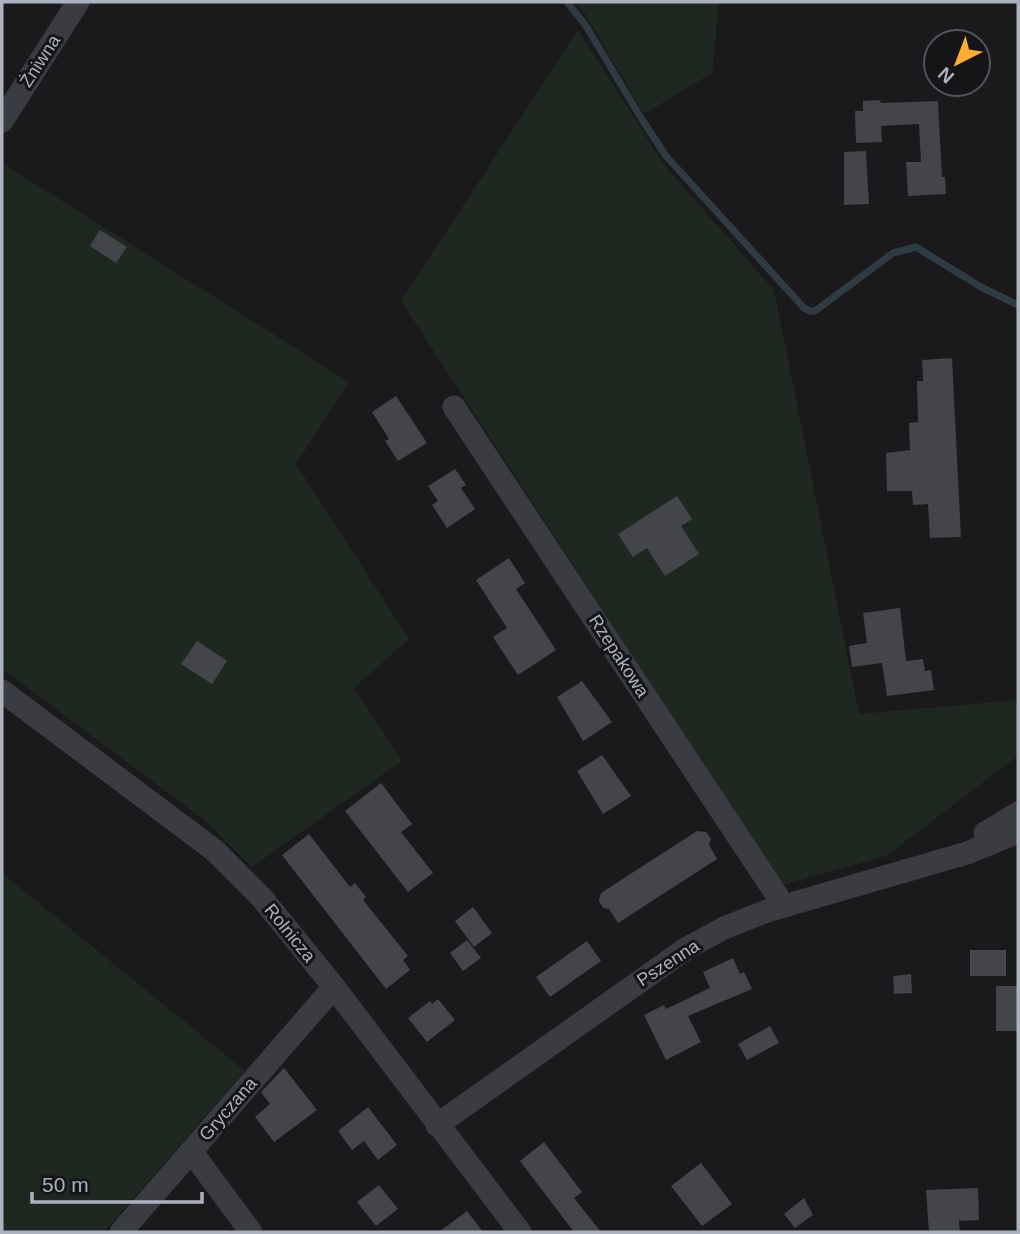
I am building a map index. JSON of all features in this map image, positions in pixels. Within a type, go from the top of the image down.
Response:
[{"type":"street","name":"Żniwna","points":[[2,121],[78,2]]},
{"type":"street","name":"Rzepakowa","points":[[454,407],[784,906]]},
{"type":"street","name":"Rolnicza","points":[[2,691],[214,850],[262,898],[334,987],[520,1232]]},
{"type":"street","name":"Pszenna","points":[[930,865],[1018,813]]},
{"type":"street","name":"Pszenna","points":[[437,1125],[687,948],[724,928],[784,906],[967,853],[1018,832]]},
{"type":"street","name":"Gryczana","points":[[121,1232],[334,987]]},
{"type":"street","points":[[191,1151],[251,1232]]},
{"type":"shaded area","points":[[573,2],[719,2],[712,73],[644,114],[586,15]]},
{"type":"shaded area","points":[[578,30],[664,165],[774,290],[859,714],[1018,700],[1018,756],[886,856],[782,885],[401,301]]},
{"type":"shaded area","points":[[2,163],[349,382],[296,464],[409,639],[354,688],[402,761],[252,867],[204,820],[2,669]]},
{"type":"shaded area","points":[[2,873],[245,1071],[104,1232],[2,1232]]},
{"type":"building","points":[[880,100],[881,103],[938,101],[942,177],[945,177],[946,194],[908,196],[906,162],[921,162],[919,124],[881,126],[882,142],[856,143],[855,111],[863,111],[863,101]]},
{"type":"building","points":[[866,151],[869,204],[844,205],[844,152]]},
{"type":"building","points":[[100,230],[127,247],[116,263],[90,246]]},
{"type":"building","points":[[952,358],[961,537],[930,538],[928,504],[913,505],[912,491],[887,491],[886,453],[910,450],[909,423],[918,422],[917,381],[923,381],[922,360]]},
{"type":"building","points":[[396,396],[427,443],[398,461],[385,441],[389,439],[372,412]]},
{"type":"building","points":[[455,469],[466,485],[461,488],[475,509],[447,528],[432,505],[438,501],[428,486]]},
{"type":"building","points":[[677,496],[692,519],[681,526],[699,554],[665,576],[647,548],[633,557],[618,534]]},
{"type":"building","points":[[509,558],[525,583],[516,589],[556,650],[518,675],[493,637],[507,628],[476,580]]},
{"type":"building","points":[[900,608],[906,661],[923,659],[925,671],[931,670],[934,690],[887,696],[882,663],[852,667],[849,646],[867,643],[863,613]]},
{"type":"building","points":[[197,641],[227,661],[212,684],[181,664]]},
{"type":"building","points":[[582,681],[612,722],[583,741],[557,697]]},
{"type":"building","points":[[602,755],[631,796],[603,814],[577,771]]},
{"type":"building","points":[[381,783],[412,824],[401,832],[433,873],[408,892],[345,811]]},
{"type":"building","points":[[697,831],[706,832],[711,839],[709,845],[717,859],[618,923],[609,909],[603,908],[599,901],[601,893]]},
{"type":"building","points":[[309,834],[350,887],[355,883],[366,897],[363,900],[408,956],[403,960],[410,970],[386,989],[282,855]]},
{"type":"building","points":[[473,907],[492,933],[474,947],[455,921]]},
{"type":"building","points":[[467,940],[481,958],[463,971],[450,953]]},
{"type":"building","points":[[587,941],[601,961],[550,997],[536,977]]},
{"type":"building","points":[[970,950],[1006,950],[1006,976],[970,976]]},
{"type":"building","points":[[733,958],[740,974],[744,972],[752,989],[688,1016],[701,1042],[666,1060],[644,1015],[664,1005],[666,1009],[710,988],[703,972]]},
{"type":"building","points":[[911,974],[912,993],[894,994],[893,976]]},
{"type":"building","points":[[996,986],[1018,986],[1018,1031],[996,1031]]},
{"type":"building","points":[[438,999],[455,1020],[427,1042],[408,1018],[430,1001],[432,1004]]},
{"type":"building","points":[[770,1026],[779,1043],[747,1060],[738,1044]]},
{"type":"building","points":[[284,1068],[317,1110],[274,1142],[255,1117],[270,1104],[261,1092]]},
{"type":"building","points":[[368,1107],[397,1145],[378,1160],[364,1141],[352,1150],[338,1131]]},
{"type":"building","points":[[544,1142],[582,1192],[574,1198],[601,1232],[574,1232],[520,1161]]},
{"type":"building","points":[[701,1163],[732,1204],[702,1226],[671,1186]]},
{"type":"building","points":[[379,1185],[398,1209],[376,1226],[357,1202]]},
{"type":"building","points":[[978,1188],[979,1220],[959,1221],[960,1232],[929,1232],[926,1190]]},
{"type":"building","points":[[804,1198],[813,1215],[795,1228],[784,1214]]},
{"type":"building","points":[[467,1211],[483,1232],[439,1232]]},
{"type":"waterway","points":[[567,2],[586,26],[666,156],[804,308],[815,311],[893,253],[916,247],[981,287],[1018,305]]}]
